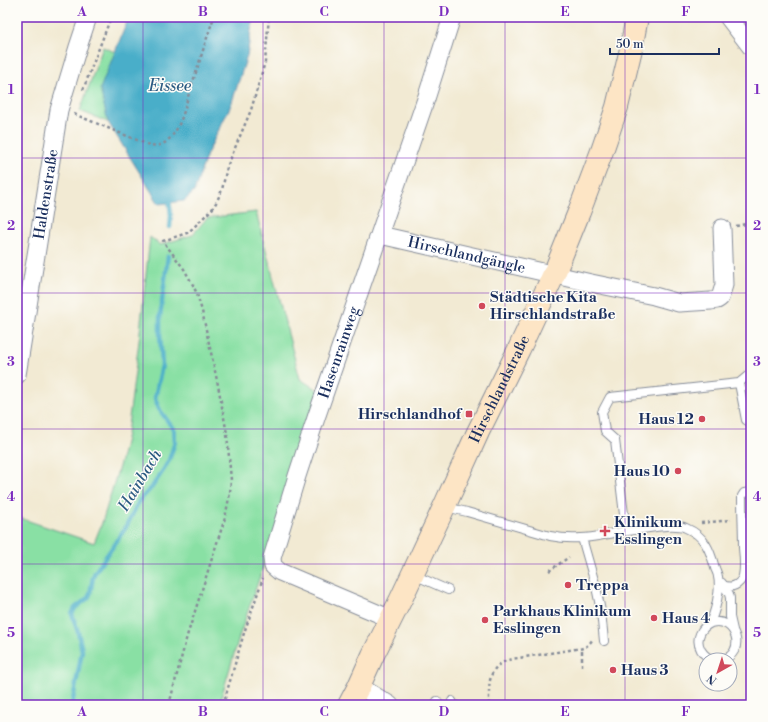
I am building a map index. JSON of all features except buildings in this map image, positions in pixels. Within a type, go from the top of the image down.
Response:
[{"type":"street","name":"Haldenstraße","points":[[17,375],[24,282],[59,110],[88,17]]},
{"type":"street","name":"Hasenrainweg","points":[[272,562],[273,553],[297,476],[426,99],[452,17]]},
{"type":"street","name":"Hirschlandstraße","points":[[349,705],[360,686],[373,655],[445,505],[478,432],[554,274],[579,212],[617,107],[637,17]]},
{"type":"street","points":[[728,17],[751,47]]},
{"type":"street","points":[[554,274],[679,303],[717,300],[722,295],[724,285],[722,228]]},
{"type":"street","name":"Hirschlandgängle","points":[[380,235],[554,274]]},
{"type":"street","points":[[272,562],[280,572],[391,619]]},
{"type":"street","points":[[360,686],[390,705]]},
{"type":"lane","points":[[626,531],[615,440],[605,431],[602,412],[610,397],[740,383],[751,373]]},
{"type":"lane","points":[[740,383],[746,420],[751,423]]},
{"type":"lane","points":[[723,585],[727,587],[735,586],[743,576],[742,496],[744,492],[751,492]]},
{"type":"lane","points":[[445,505],[450,508],[550,536],[570,538],[582,538],[626,531],[675,526],[685,527],[704,541],[710,550],[718,577],[719,588],[713,618],[700,633],[698,639],[702,652]]},
{"type":"lane","points":[[582,538],[601,611],[603,638]]},
{"type":"lane","points":[[412,574],[448,590]]},
{"type":"lane","points":[[718,577],[730,598],[730,617],[737,642],[736,648],[733,652]]},
{"type":"lane","points":[[709,624],[720,622],[733,630]]},
{"type":"path","points":[[82,92],[111,17]]},
{"type":"path","points":[[74,114],[149,145],[162,145],[176,132],[214,17]]},
{"type":"path","points":[[169,705],[187,636],[225,518],[231,480],[227,434],[221,399],[198,294],[184,269],[162,241],[187,233],[213,208],[218,201],[222,190],[226,167],[251,110],[265,62],[269,17]]},
{"type":"path","points":[[695,533],[699,524],[742,519]]},
{"type":"path","points":[[549,571],[569,557]]},
{"type":"path","points":[[223,705],[248,619],[266,571],[272,562]]},
{"type":"path","points":[[489,705],[490,680],[492,673],[499,664],[512,659],[582,649],[594,638],[603,638]]},
{"type":"path","points":[[582,649],[582,666]]},
{"type":"green space","points":[[103,47],[173,77],[150,139],[80,111]]},
{"type":"green space","points":[[256,212],[300,379],[319,391],[268,553],[240,634],[219,705],[17,705],[17,517],[94,543],[102,523],[121,460],[127,434],[150,237],[160,245],[192,235],[207,218]]},
{"type":"water","name":"Eissee","points":[[129,17],[253,17],[247,56],[231,105],[207,154],[194,192],[184,201],[159,204],[108,122],[100,89]]},
{"type":"waterway","name":"Hainbach","points":[[169,197],[171,216],[170,227]]},
{"type":"waterway","name":"Hainbach","points":[[72,705],[82,651],[72,614],[75,608],[88,598],[95,572],[127,525],[139,501],[152,487],[164,469],[169,460],[175,442],[174,430],[159,409],[155,398],[162,365],[160,317],[168,256]]},
{"type":"place","name":"Städtische Kita Hirschlandstraße","points":[[482,306]]},
{"type":"place","name":"Hirschlandhof","points":[[469,414]]},
{"type":"place","name":"Haus 12","points":[[702,419]]},
{"type":"place","name":"Haus 10","points":[[678,471]]},
{"type":"place","name":"Klinikum Esslingen","points":[[605,531]]},
{"type":"place","name":"Treppa","points":[[568,585]]},
{"type":"place","name":"Haus 4","points":[[654,618]]},
{"type":"place","name":"Parkhaus Klinikum Esslingen","points":[[485,620]]},
{"type":"place","name":"Haus 3","points":[[613,670]]}]
